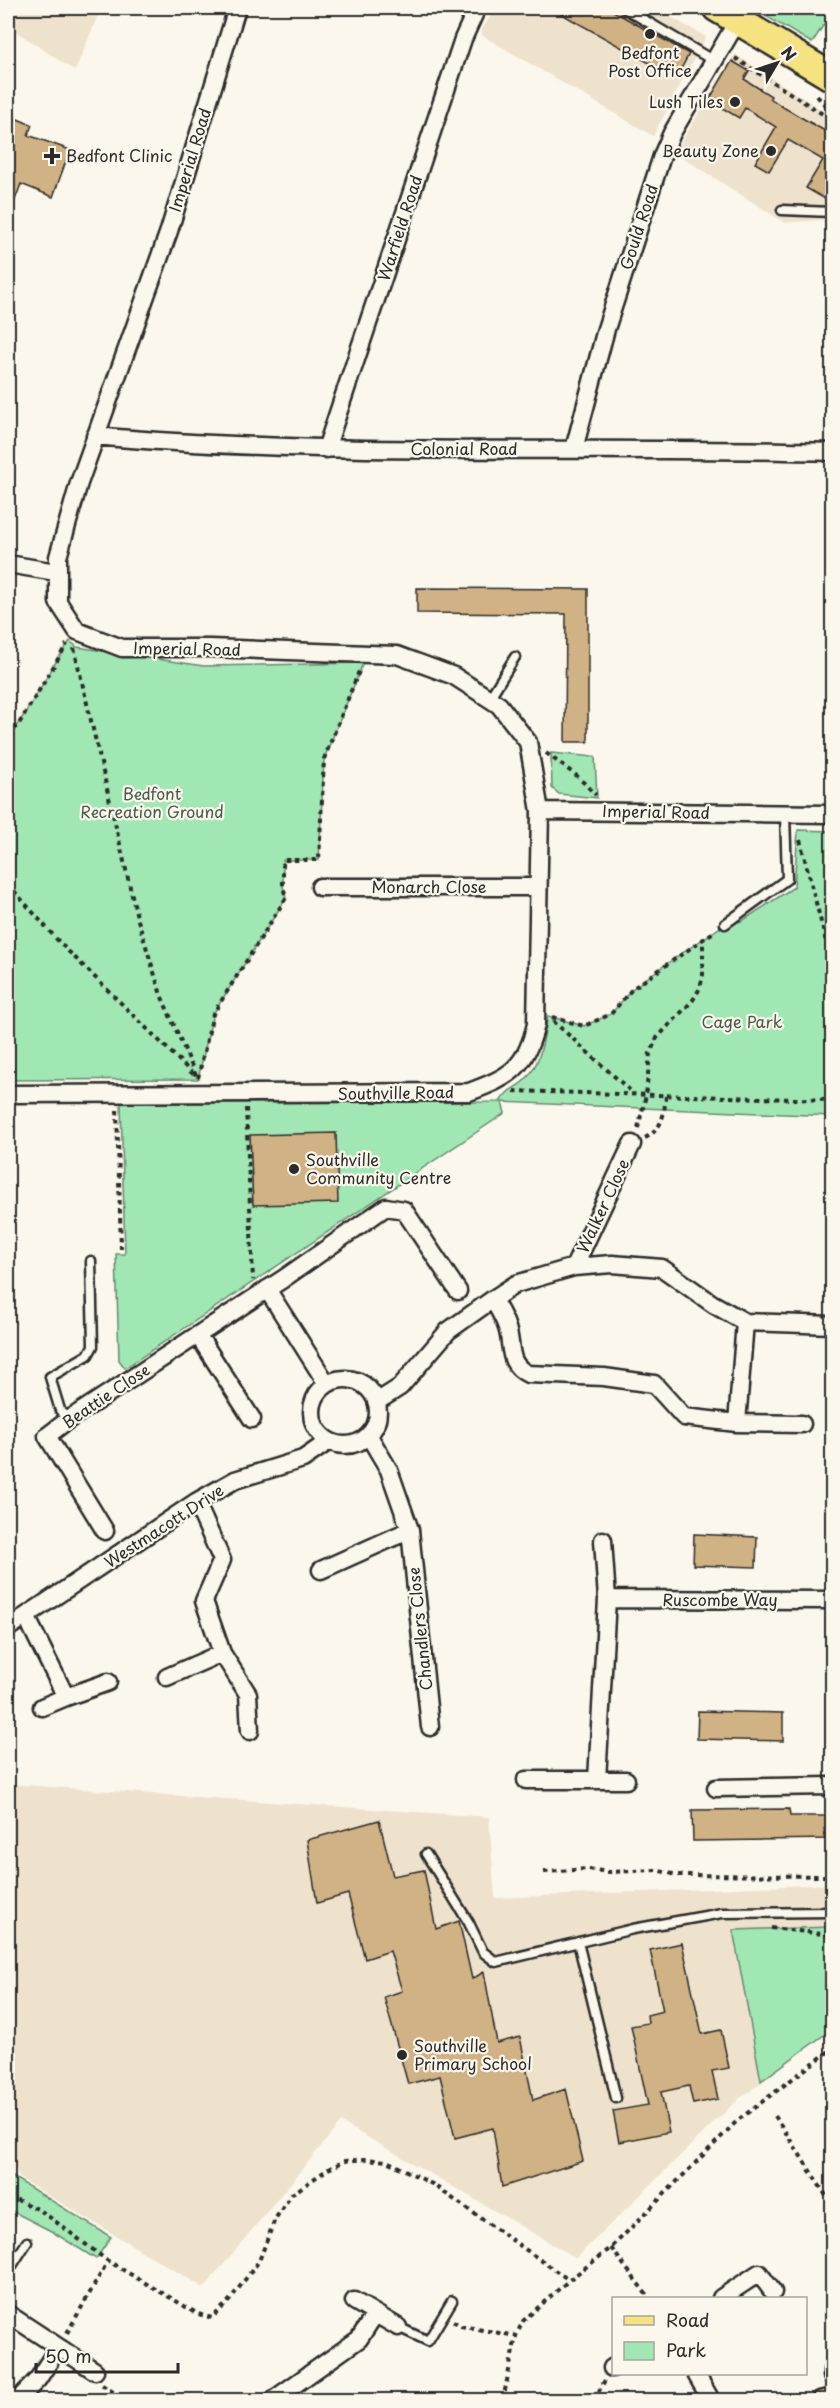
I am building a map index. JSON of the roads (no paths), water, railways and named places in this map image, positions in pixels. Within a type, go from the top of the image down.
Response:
[{"type":"main road","points":[[728,14],[832,77]]},
{"type":"street","name":"Imperial Road","points":[[237,8],[169,231],[95,436],[58,557],[56,572],[58,602],[77,631],[122,648],[210,648],[397,655],[454,676],[499,705],[528,742],[540,811],[832,814]]},
{"type":"street","name":"Warfield Road","points":[[326,449],[459,50],[477,8]]},
{"type":"street","name":"Gould Road","points":[[574,449],[606,329],[662,156],[672,133],[722,58],[728,14]]},
{"type":"street","name":"Colonial Road","points":[[95,436],[183,444],[326,449],[832,452]]},
{"type":"street","points":[[8,564],[56,572]]},
{"type":"street","name":"Southville Road","points":[[8,1094],[470,1092],[500,1081],[518,1065],[531,1046],[536,1024],[540,811]]},
{"type":"street","name":"Monarch Close","points":[[320,886],[538,887]]},
{"type":"street","name":"Walker Close","points":[[574,1267],[632,1144]]},
{"type":"street","name":"Beattie Close","points":[[105,1531],[48,1436],[68,1420],[386,1207],[404,1210],[458,1291]]},
{"type":"street","points":[[378,1401],[400,1387],[448,1331],[493,1299],[516,1284],[574,1267],[612,1264],[662,1268],[712,1304],[745,1322],[832,1325]]},
{"type":"street","points":[[263,1291],[327,1384]]},
{"type":"street","points":[[493,1299],[507,1326],[513,1359],[518,1369],[528,1374],[604,1377],[654,1384],[684,1417],[737,1423],[802,1424]]},
{"type":"street","points":[[737,1423],[745,1322]]},
{"type":"street","points":[[198,1335],[252,1419]]},
{"type":"street","points":[[336,1379],[356,1380],[366,1385],[378,1401],[378,1420],[369,1436],[350,1446],[329,1441],[320,1434],[314,1424],[313,1402],[318,1391],[327,1384],[336,1379]]},
{"type":"street","name":"Chandlers Close","points":[[369,1436],[389,1470],[410,1530],[430,1727]]},
{"type":"street","name":"Westmacott Drive","points":[[8,1628],[196,1502],[235,1480],[303,1459],[329,1441]]},
{"type":"street","points":[[196,1502],[222,1560],[204,1601],[222,1653],[248,1694],[250,1731]]},
{"type":"street","points":[[321,1570],[410,1530]]},
{"type":"street","points":[[597,1780],[607,1599],[603,1540]]},
{"type":"street","name":"Ruscombe Way","points":[[607,1599],[832,1600]]},
{"type":"street","points":[[26,1616],[66,1697]]},
{"type":"street","points":[[167,1677],[222,1653]]},
{"type":"street","points":[[42,1707],[108,1682]]},
{"type":"street","points":[[526,1780],[626,1780]]},
{"type":"street","points":[[716,1788],[832,1786]]},
{"type":"street","points":[[723,2297],[759,2273],[772,2292]]},
{"type":"street","points":[[354,2301],[398,2327]]},
{"type":"street","points":[[8,2314],[95,2371]]},
{"type":"street","points":[[273,2400],[359,2339],[375,2314]]},
{"type":"street","points":[[18,2400],[38,2379],[58,2348]]},
{"type":"street","points":[[697,2375],[711,2400]]},
{"type":"street","points":[[820,2400],[832,2397]]},
{"type":"lane","points":[[624,8],[722,58]]},
{"type":"lane","points":[[782,210],[832,212]]},
{"type":"lane","points":[[489,699],[515,657]]},
{"type":"lane","points":[[724,924],[787,879],[785,813]]},
{"type":"lane","points":[[68,1420],[60,1410],[50,1377],[88,1355],[93,1346],[91,1261]]},
{"type":"lane","points":[[426,1854],[469,1923],[483,1952],[496,1962],[633,1929],[722,1913],[832,1912]]},
{"type":"lane","points":[[578,1942],[616,2097]]},
{"type":"lane","points":[[8,2272],[27,2242]]},
{"type":"lane","points":[[398,2327],[428,2341],[452,2301]]},
{"type":"place","name":"Bedfont Post Office","points":[[650,34]]},
{"type":"place","name":"Lush Tiles","points":[[735,102]]},
{"type":"place","name":"Beauty Zone","points":[[771,151]]},
{"type":"place","name":"Bedfont Clinic","points":[[52,156]]},
{"type":"place","name":"Southville Community Centre","points":[[294,1169]]},
{"type":"place","name":"Southville Primary School","points":[[402,2055]]},
{"type":"park label","name":"Bedfont Recreation Ground","points":[[152,803]]},
{"type":"park label","name":"Cage Park","points":[[742,1022]]}]
